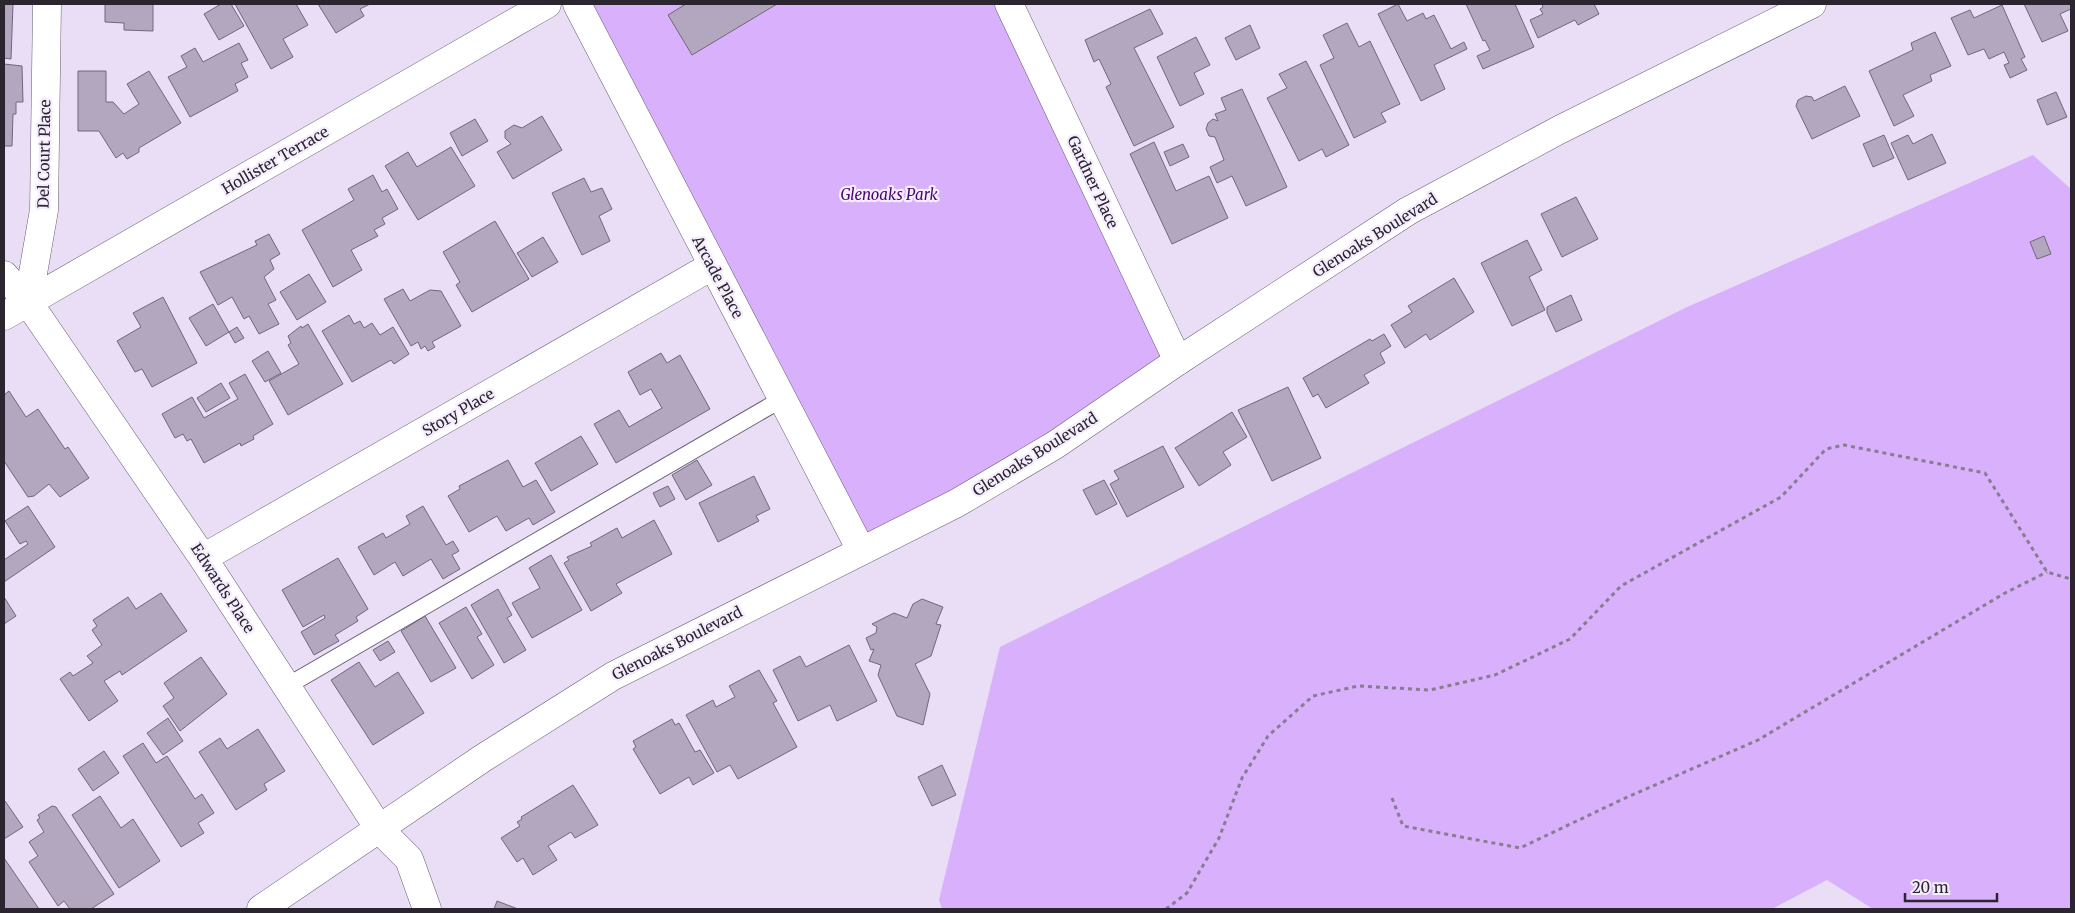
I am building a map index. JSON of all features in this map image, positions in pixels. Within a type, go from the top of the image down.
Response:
[{"type":"street","name":"Del Court Place","points":[[28,302],[44,210],[47,4]]},
{"type":"street","name":"Hollister Terrace","points":[[4,316],[547,4]]},
{"type":"street","name":"Arcade Place","points":[[577,4],[861,550]]},
{"type":"street","name":"Gardner Place","points":[[1009,4],[1178,361]]},
{"type":"street","name":"Glenoaks Boulevard","points":[[261,909],[380,830],[483,758],[614,676],[956,503],[1055,445],[1178,361],[1408,211],[1559,130],[1812,4]]},
{"type":"street","name":"Story Place","points":[[204,558],[712,266]]},
{"type":"street","name":"Edwards Place","points":[[4,275],[28,302],[204,558],[380,830],[409,859],[427,909]]},
{"type":"lane","points":[[287,686],[782,398]]},
{"type":"path","points":[[1166,909],[1187,893],[1219,838],[1242,778],[1268,736],[1313,696],[1358,686],[1430,690],[1495,675],[1570,639],[1621,586],[1781,497],[1826,449],[1844,445],[1985,474],[2047,572],[2071,579]]},
{"type":"path","points":[[1392,798],[1403,826],[1520,848],[1623,799],[1758,740],[2005,592],[2047,572]]},
{"type":"green space","name":"Glenoaks Park","points":[[577,4],[1009,4],[1178,361],[861,550]]},
{"type":"green space","points":[[2033,155],[2071,189],[2071,909],[1873,909],[1827,880],[1772,909],[942,909],[939,900],[1000,647],[1685,308]]},
{"type":"building","points":[[4,4],[13,4],[11,59],[4,58]]},
{"type":"building","points":[[105,4],[153,4],[153,31],[124,30],[124,23],[105,22]]},
{"type":"building","points":[[221,4],[231,4],[244,26],[219,40],[204,14]]},
{"type":"building","points":[[235,4],[296,4],[308,25],[283,39],[293,57],[271,69]]},
{"type":"building","points":[[318,4],[370,4],[360,9],[364,16],[336,33]]},
{"type":"building","points":[[686,4],[777,4],[692,55],[668,15]]},
{"type":"building","points":[[1398,4],[1407,21],[1423,13],[1426,19],[1434,15],[1451,49],[1464,42],[1467,49],[1434,65],[1445,89],[1421,101],[1378,14]]},
{"type":"building","points":[[1466,4],[1515,4],[1534,47],[1483,69],[1477,56],[1490,50],[1485,40],[1483,41]]},
{"type":"building","points":[[1542,4],[1594,4],[1599,14],[1578,25],[1575,20],[1538,38],[1530,20],[1543,14],[1540,9],[1543,7]]},
{"type":"building","points":[[2024,4],[2071,4],[2071,9],[2060,14],[2068,31],[2042,42]]},
{"type":"building","points":[[2002,5],[2025,57],[2021,59],[2027,70],[2010,78],[2004,65],[2009,63],[2004,52],[1989,59],[1984,49],[1968,55],[1951,18],[1970,10],[1974,18]]},
{"type":"building","points":[[1150,9],[1163,34],[1134,48],[1174,127],[1134,146],[1106,87],[1111,84],[1099,59],[1094,62],[1085,40]]},
{"type":"building","points":[[1347,23],[1359,47],[1370,41],[1400,104],[1381,113],[1386,122],[1354,138],[1320,65],[1334,58],[1323,35]]},
{"type":"building","points":[[1250,25],[1260,48],[1236,60],[1225,38]]},
{"type":"building","points":[[1935,32],[1951,66],[1930,75],[1932,81],[1903,95],[1914,116],[1894,126],[1869,71],[1913,50],[1911,43]]},
{"type":"building","points":[[1196,37],[1210,65],[1194,73],[1204,94],[1180,106],[1157,57]]},
{"type":"building","points":[[239,43],[248,60],[241,63],[248,77],[235,84],[238,91],[190,117],[168,77],[187,67],[181,56],[195,48],[203,62]]},
{"type":"building","points":[[1306,61],[1349,145],[1326,157],[1322,149],[1299,161],[1267,98],[1287,88],[1279,74]]},
{"type":"building","points":[[4,64],[22,66],[23,102],[16,102],[16,114],[13,114],[12,146],[4,146]]},
{"type":"building","points":[[78,71],[106,71],[106,102],[113,102],[124,114],[139,104],[127,84],[149,71],[181,123],[139,148],[139,152],[127,159],[123,153],[116,158],[99,131],[78,131]]},
{"type":"building","points":[[1845,86],[1860,116],[1812,139],[1796,106],[1798,100],[1806,96],[1812,97],[1814,101]]},
{"type":"building","points":[[1242,89],[1287,187],[1246,206],[1232,176],[1217,183],[1210,167],[1224,160],[1215,137],[1209,136],[1206,129],[1208,123],[1213,119],[1218,121],[1215,114],[1226,110],[1221,98]]},
{"type":"building","points":[[2056,92],[2067,117],[2047,125],[2037,100]]},
{"type":"building","points":[[542,116],[562,150],[513,179],[497,152],[511,144],[505,138],[505,131],[514,125],[522,128]]},
{"type":"building","points":[[475,119],[488,141],[462,156],[450,133]]},
{"type":"building","points":[[1932,134],[1946,163],[1908,180],[1891,143],[1908,135],[1913,144]]},
{"type":"building","points":[[1884,135],[1894,158],[1873,167],[1863,144]]},
{"type":"building","points":[[1154,142],[1176,191],[1209,176],[1228,218],[1172,244],[1130,154]]},
{"type":"building","points":[[1183,144],[1189,157],[1170,166],[1164,152]]},
{"type":"building","points":[[451,147],[475,186],[418,220],[385,166],[408,152],[417,167]]},
{"type":"building","points":[[373,175],[382,192],[387,189],[398,209],[382,218],[385,224],[374,230],[378,236],[351,250],[362,270],[333,287],[302,230],[354,200],[348,189]]},
{"type":"building","points":[[584,178],[591,192],[602,188],[612,209],[599,216],[610,241],[582,255],[552,193]]},
{"type":"building","points":[[1576,197],[1598,239],[1562,257],[1541,214]]},
{"type":"building","points":[[495,221],[529,279],[472,312],[456,285],[460,282],[443,252]]},
{"type":"building","points":[[269,234],[280,254],[270,260],[274,269],[264,277],[276,300],[268,304],[279,324],[259,334],[249,316],[244,319],[232,297],[218,305],[200,272],[257,245],[255,241]]},
{"type":"building","points":[[2044,236],[2051,254],[2037,259],[2030,242]]},
{"type":"building","points":[[543,237],[558,262],[532,277],[517,253]]},
{"type":"building","points":[[1527,240],[1542,270],[1529,277],[1545,310],[1512,326],[1481,263]]},
{"type":"building","points":[[309,274],[326,302],[297,320],[280,292]]},
{"type":"building","points":[[1454,278],[1474,312],[1430,340],[1426,334],[1405,348],[1391,325],[1412,312],[1408,306]]},
{"type":"building","points":[[403,289],[410,301],[430,290],[441,291],[461,326],[432,342],[435,347],[428,351],[425,346],[421,349],[418,342],[411,346],[384,299]]},
{"type":"building","points":[[1571,295],[1582,320],[1556,332],[1547,313],[1547,307]]},
{"type":"building","points":[[163,297],[197,363],[152,387],[142,369],[135,372],[117,341],[141,327],[133,313]]},
{"type":"building","points":[[213,304],[229,332],[206,346],[189,318]]},
{"type":"building","points":[[349,315],[354,324],[360,321],[364,328],[372,323],[380,335],[393,327],[409,354],[394,364],[391,360],[352,382],[322,331]]},
{"type":"building","points":[[308,324],[343,384],[288,415],[269,381],[299,364],[288,345],[291,343],[288,336],[301,326],[302,328]]},
{"type":"building","points":[[237,327],[244,338],[235,343],[229,332]]},
{"type":"building","points":[[1384,334],[1391,346],[1380,353],[1385,363],[1364,375],[1369,383],[1326,408],[1318,394],[1313,397],[1303,378],[1370,339],[1372,341]]},
{"type":"building","points":[[268,351],[281,373],[265,382],[252,361]]},
{"type":"building","points":[[661,353],[667,363],[680,355],[710,409],[616,463],[594,424],[619,410],[629,427],[662,408],[651,389],[640,395],[628,372]]},
{"type":"building","points":[[245,374],[273,424],[253,436],[254,439],[241,446],[240,443],[204,463],[191,439],[187,441],[183,434],[175,438],[162,414],[192,397],[204,418],[238,399],[229,383]]},
{"type":"building","points":[[221,383],[230,398],[206,412],[197,398]]},
{"type":"building","points":[[1288,387],[1321,458],[1272,481],[1238,410]]},
{"type":"building","points":[[9,391],[26,417],[38,409],[65,449],[68,447],[89,478],[60,497],[49,484],[34,496],[28,497],[4,461],[4,395]]},
{"type":"building","points":[[1232,412],[1247,437],[1223,452],[1231,465],[1199,486],[1175,448]]},
{"type":"building","points":[[581,436],[598,464],[551,491],[535,463]]},
{"type":"building","points":[[1163,446],[1184,487],[1127,517],[1110,484],[1119,479],[1114,471]]},
{"type":"building","points":[[508,460],[523,487],[536,480],[555,512],[533,525],[529,518],[506,531],[497,516],[469,532],[448,496],[460,489],[459,486]]},
{"type":"building","points":[[697,460],[712,485],[686,500],[672,475]]},
{"type":"building","points":[[754,476],[770,509],[756,516],[759,521],[718,542],[699,503]]},
{"type":"building","points":[[1104,480],[1117,504],[1096,515],[1083,490]]},
{"type":"building","points":[[668,486],[675,499],[660,507],[653,493]]},
{"type":"building","points":[[28,506],[55,547],[4,582],[4,560],[28,544],[26,541],[20,544],[5,521]]},
{"type":"building","points":[[423,506],[446,545],[453,541],[459,551],[452,555],[460,569],[443,579],[431,559],[403,576],[395,562],[374,575],[358,547],[383,533],[386,538],[410,524],[406,516]]},
{"type":"building","points":[[654,520],[672,554],[616,584],[622,593],[591,611],[564,563],[569,560],[567,557],[592,546],[590,543],[617,528],[622,538]]},
{"type":"building","points":[[551,555],[582,610],[532,638],[512,603],[540,588],[529,568]]},
{"type":"building","points":[[338,558],[368,609],[356,617],[358,621],[335,635],[339,641],[314,655],[301,632],[325,618],[324,615],[303,627],[282,590]]},
{"type":"building","points":[[498,589],[512,615],[507,618],[526,650],[504,663],[471,605]]},
{"type":"building","points":[[161,593],[187,631],[122,675],[120,671],[104,681],[118,701],[89,721],[60,679],[70,672],[73,676],[93,663],[87,656],[102,645],[92,630],[97,626],[93,620],[128,597],[136,609]]},
{"type":"building","points":[[4,597],[16,616],[4,624]]},
{"type":"building","points":[[922,599],[943,607],[936,624],[941,625],[931,656],[915,664],[930,694],[923,725],[897,716],[878,675],[881,665],[869,661],[874,649],[871,650],[866,638],[876,633],[877,627],[872,624],[894,613],[907,618],[913,604]]},
{"type":"building","points":[[466,607],[482,634],[477,637],[494,665],[472,679],[439,623]]},
{"type":"building","points":[[425,616],[456,668],[431,682],[401,631]]},
{"type":"building","points":[[388,641],[395,652],[380,661],[373,650]]},
{"type":"building","points":[[849,645],[877,701],[837,721],[830,705],[798,721],[773,670],[800,656],[806,667]]},
{"type":"building","points":[[201,657],[227,694],[180,731],[163,706],[174,698],[164,683]]},
{"type":"building","points":[[359,662],[375,687],[398,672],[424,713],[373,745],[331,680]]},
{"type":"building","points":[[759,670],[777,701],[773,703],[797,747],[738,779],[730,765],[717,772],[686,715],[713,700],[716,707],[735,697],[729,686]]},
{"type":"building","points":[[168,718],[183,741],[163,755],[147,733]]},
{"type":"building","points":[[672,719],[675,725],[679,723],[695,752],[700,750],[714,773],[693,785],[689,777],[660,794],[633,749],[636,747],[633,741]]},
{"type":"building","points":[[258,729],[285,771],[264,784],[267,790],[236,810],[199,752],[220,738],[227,749]]},
{"type":"building","points":[[143,743],[156,763],[167,756],[195,799],[202,794],[214,813],[198,823],[204,833],[181,847],[123,756]]},
{"type":"building","points":[[104,751],[119,773],[93,791],[78,769]]},
{"type":"building","points":[[942,765],[956,795],[932,806],[918,777]]},
{"type":"building","points":[[573,785],[598,825],[575,838],[571,832],[548,846],[557,860],[533,875],[523,858],[517,862],[501,838],[520,826],[517,822],[522,819],[521,817]]},
{"type":"building","points":[[100,796],[121,828],[133,819],[160,861],[119,888],[72,815]]},
{"type":"building","points":[[4,802],[23,827],[4,839]]},
{"type":"building","points":[[52,806],[56,807],[114,894],[91,909],[70,909],[64,901],[58,906],[29,862],[38,856],[29,842],[44,832],[37,820],[40,818],[38,815]]},
{"type":"building","points":[[4,858],[39,909],[4,909]]},
{"type":"building","points":[[497,901],[518,909],[494,909]]}]
